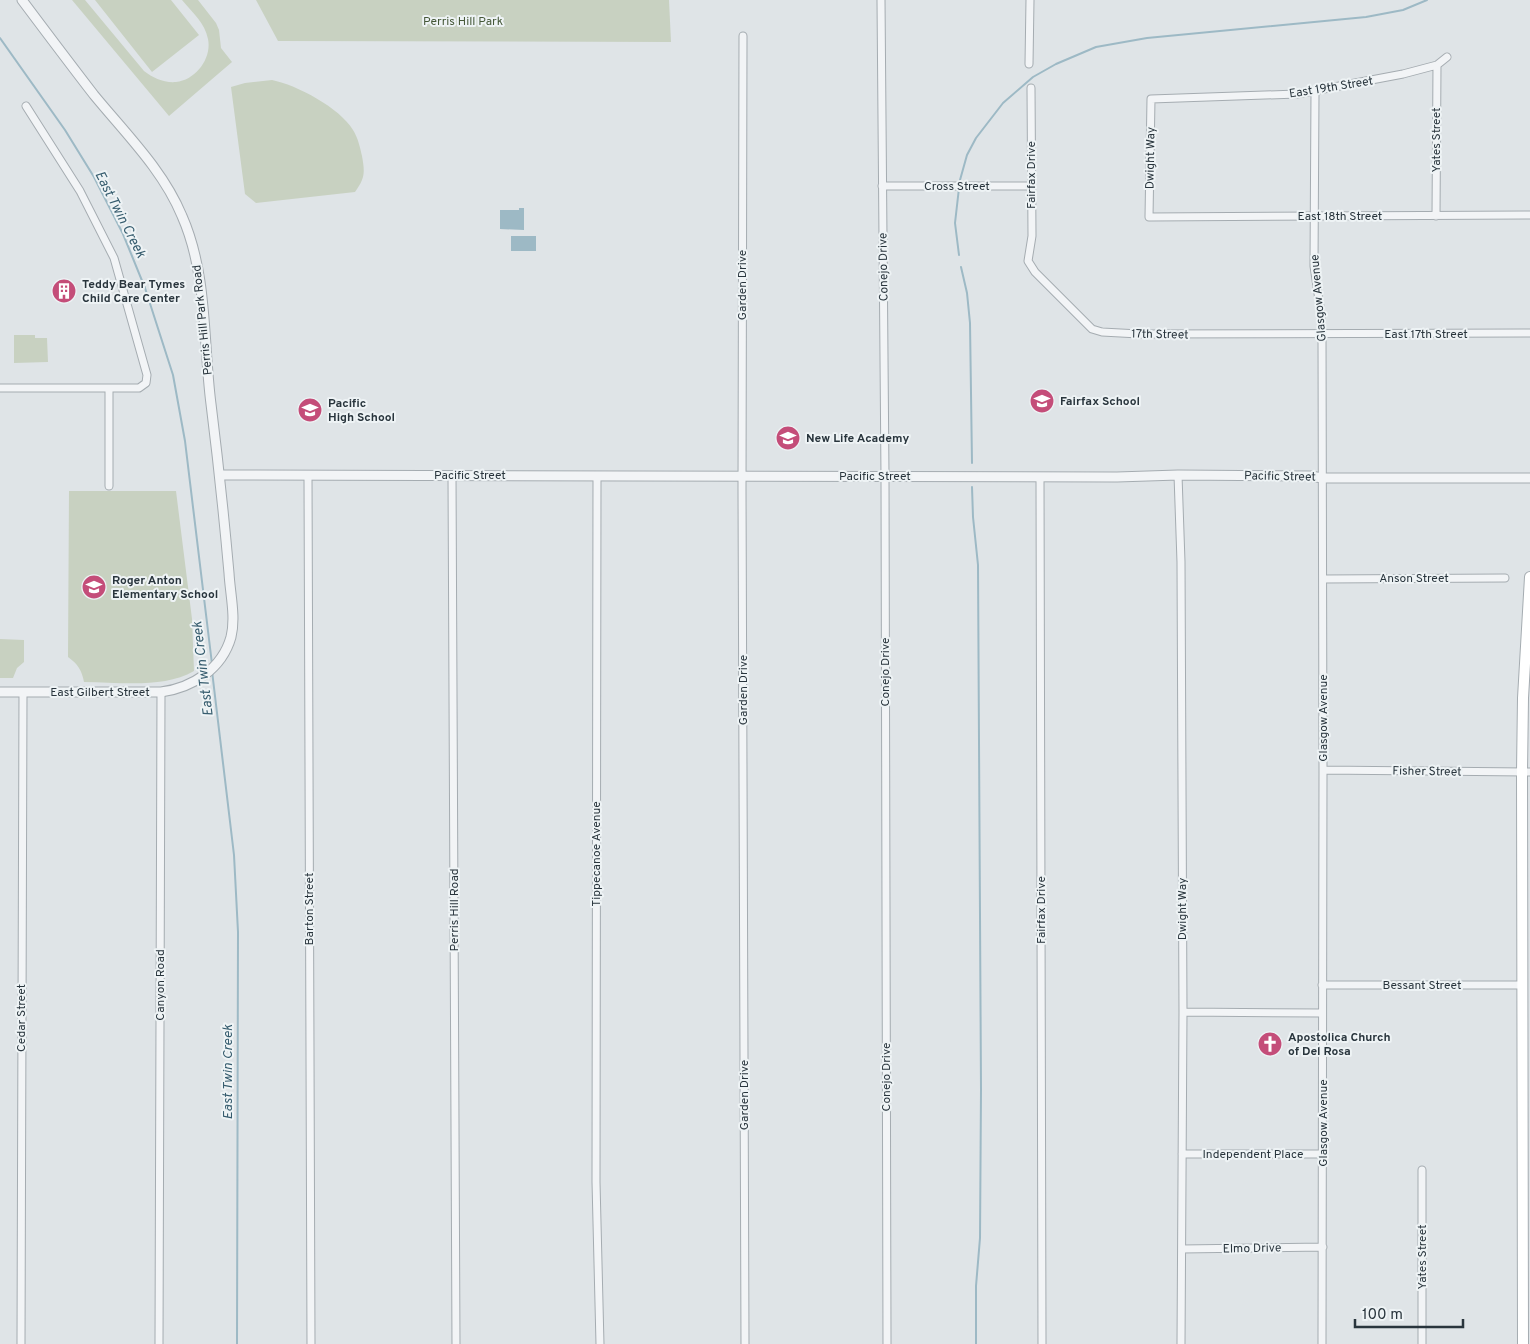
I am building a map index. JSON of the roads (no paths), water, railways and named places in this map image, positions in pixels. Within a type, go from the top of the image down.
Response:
[{"type":"main road","points":[[1523,1344],[1522,985],[1526,772],[1523,698],[1530,577]]},
{"type":"street","name":"Perris Hill Park Road","points":[[22,0],[94,95],[156,170],[167,186],[192,242],[198,271],[209,390],[220,475],[232,616],[232,629],[226,651],[200,679]]},
{"type":"street","name":"Conejo Drive","points":[[882,0],[887,1344]]},
{"type":"street","points":[[1029,64],[1030,0]]},
{"type":"street","name":"Garden Drive","points":[[742,36],[744,1344]]},
{"type":"street","name":"East 19th Street","points":[[1151,99],[1315,92],[1437,65],[1447,57]]},
{"type":"street","name":"Yates Street","points":[[1436,216],[1437,65]]},
{"type":"street","name":"Fairfax Drive","points":[[1028,261],[1032,236],[1031,88]]},
{"type":"street","name":"Glasgow Avenue","points":[[1315,92],[1314,266],[1322,335],[1324,770],[1322,1344]]},
{"type":"street","name":"Dwight Way","points":[[1149,217],[1151,99]]},
{"type":"street","points":[[0,388],[139,388],[146,384],[147,375],[114,258],[80,191],[26,106]]},
{"type":"street","name":"Cross Street","points":[[882,186],[1031,186]]},
{"type":"street","name":"East 18th Street","points":[[1149,217],[1530,215]]},
{"type":"street","name":"17th Street","points":[[1028,261],[1036,272],[1092,329],[1102,332],[1322,335]]},
{"type":"street","name":"East 17th Street","points":[[1322,335],[1530,333]]},
{"type":"street","points":[[109,388],[109,486]]},
{"type":"street","name":"Pacific Street","points":[[220,475],[1040,477],[1178,475],[1311,476],[1322,478],[1530,478]]},
{"type":"street","name":"Barton Street","points":[[308,475],[311,1344]]},
{"type":"street","name":"Perris Hill Road","points":[[452,475],[456,1344]]},
{"type":"street","name":"Dwight Way","points":[[1178,475],[1181,554],[1183,1012],[1181,1344]]},
{"type":"street","name":"Tippecanoe Avenue","points":[[597,476],[596,1182],[600,1344]]},
{"type":"street","name":"Fairfax Drive","points":[[1040,477],[1042,1344]]},
{"type":"street","name":"Anson Street","points":[[1323,579],[1505,578]]},
{"type":"street","name":"East Gilbert Street","points":[[0,692],[161,692],[180,688],[200,679]]},
{"type":"street","name":"Cedar Street","points":[[21,1344],[22,692]]},
{"type":"street","name":"Canyon Road","points":[[159,1344],[161,692]]},
{"type":"street","name":"Fisher Street","points":[[1324,770],[1526,772]]},
{"type":"street","name":"Bessant Street","points":[[1322,985],[1522,985]]},
{"type":"street","points":[[1183,1012],[1322,1014]]},
{"type":"street","name":"Independent Place","points":[[1182,1154],[1324,1154]]},
{"type":"street","name":"Yates Street","points":[[1422,1170],[1422,1344]]},
{"type":"street","name":"Elmo Drive","points":[[1182,1249],[1323,1248]]},
{"type":"water","points":[[519,208],[524,208],[524,230],[500,229],[500,210],[519,210]]},
{"type":"water","points":[[511,236],[536,236],[536,251],[511,251]]},
{"type":"waterway","points":[[960,180],[967,155],[976,138],[1003,103],[1033,77],[1056,64],[1096,47],[1147,38],[1366,17],[1403,10],[1427,0]]},
{"type":"waterway","name":"East Twin Creek","points":[[0,38],[65,130],[94,177],[123,234],[145,288],[173,375],[185,441],[212,664]]},
{"type":"waterway","points":[[959,188],[955,223],[959,255]]},
{"type":"waterway","points":[[961,267],[967,293],[970,323],[972,463]]},
{"type":"waterway","points":[[972,487],[978,565],[981,1089],[980,1238],[976,1286],[976,1344]]},
{"type":"waterway","name":"East Twin Creek","points":[[212,671],[234,855],[238,932],[237,1344]]},
{"type":"place","name":"Teddy Bear Tymes Child Care Center","points":[[64,291]]},
{"type":"place","name":"Fairfax School","points":[[1042,401]]},
{"type":"place","name":"Pacific High School","points":[[310,410]]},
{"type":"place","name":"New Life Academy","points":[[788,438]]},
{"type":"place","name":"Roger Anton Elementary School","points":[[94,587]]},
{"type":"place","name":"Apostolica Church of Del Rosa","points":[[1270,1044]]},
{"type":"park label","name":"Perris Hill Park","points":[[463,21]]}]
